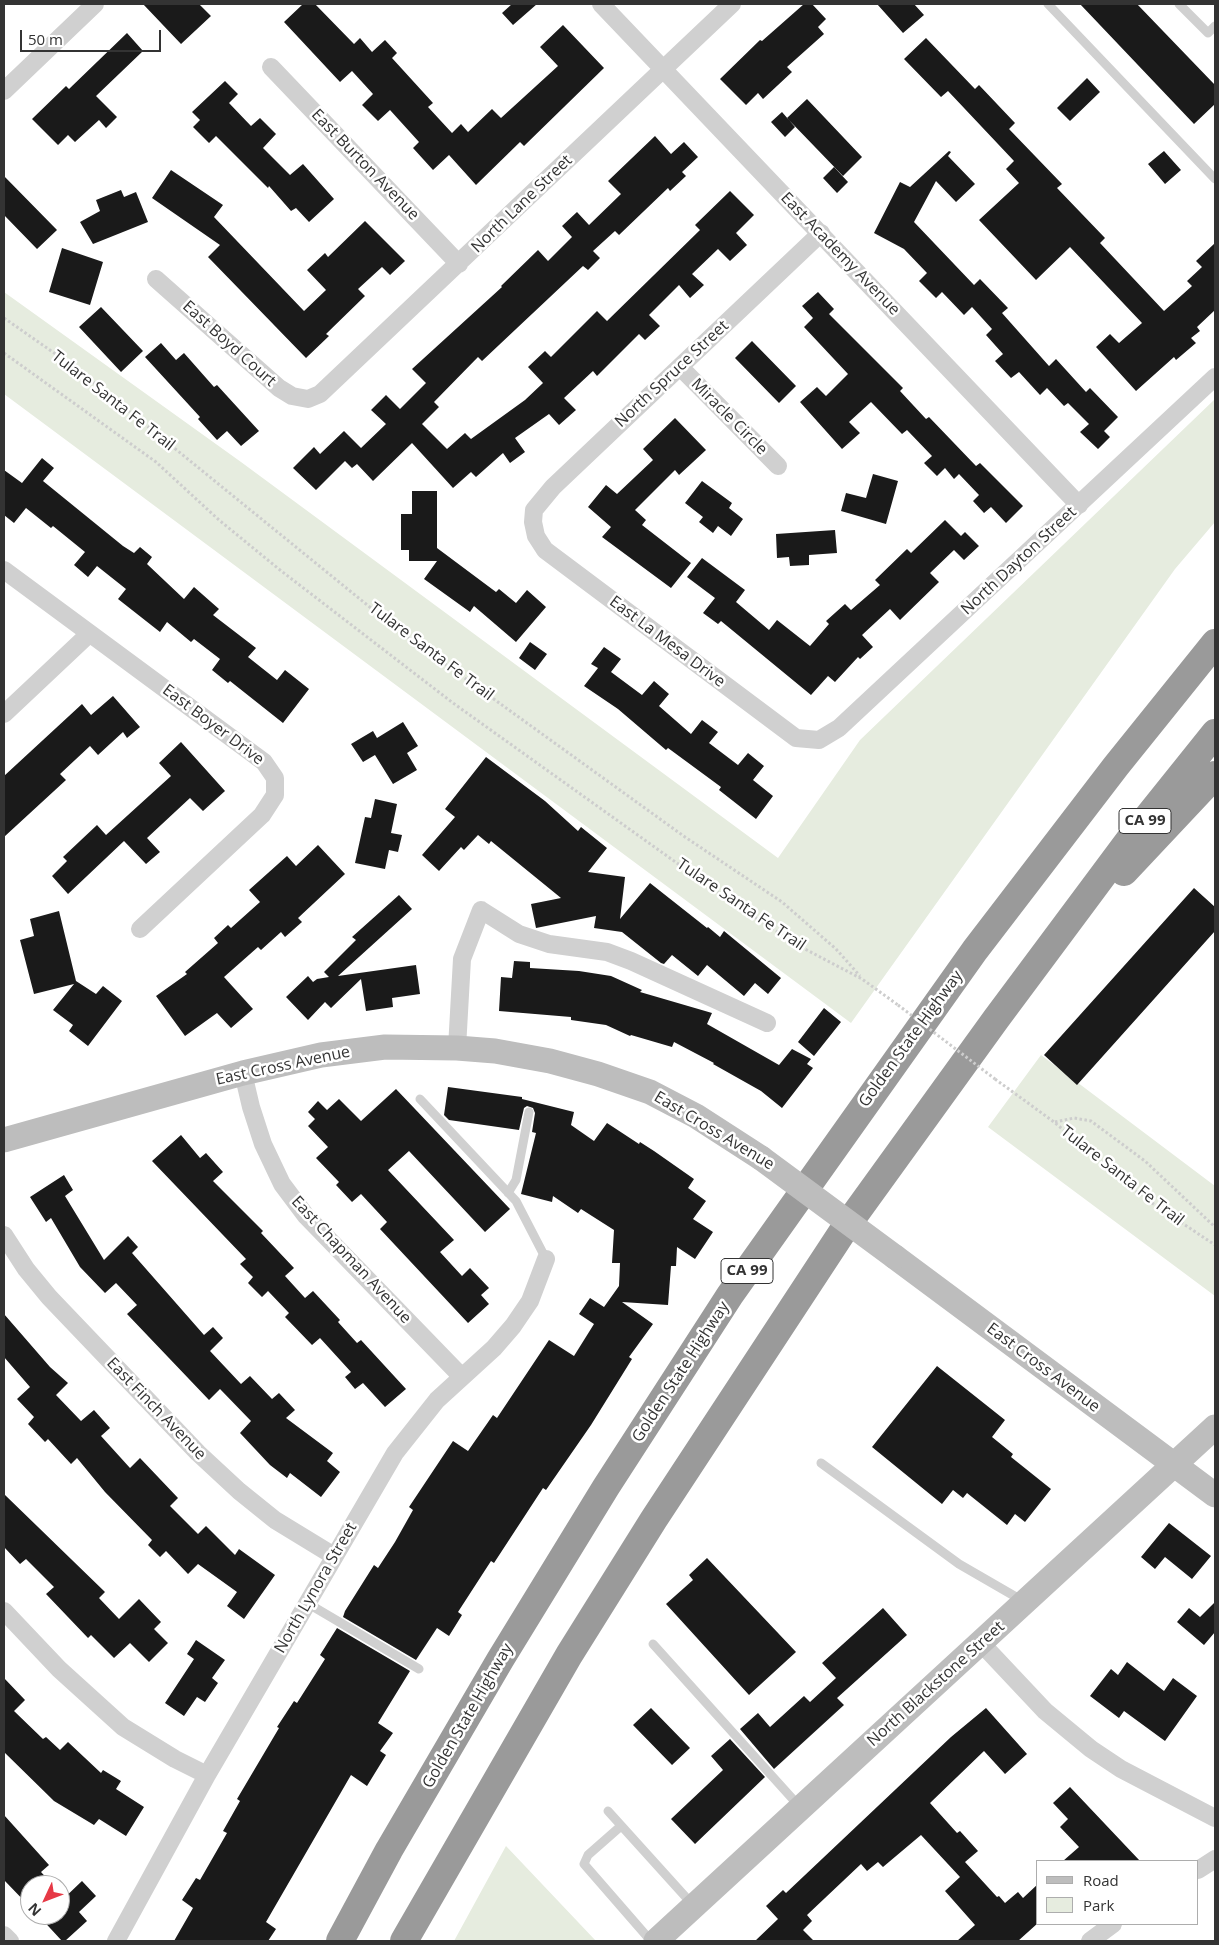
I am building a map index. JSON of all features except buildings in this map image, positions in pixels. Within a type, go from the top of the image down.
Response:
[{"type":"highway","name":"Golden State Highway","points":[[340,1941],[389,1850],[500,1660],[606,1487],[730,1295],[975,950],[1116,766],[1215,643]]},
{"type":"highway","name":"CA 99","points":[[404,1941],[569,1655],[665,1502],[846,1228],[933,1104],[1077,911],[1215,733]]},
{"type":"highway","points":[[1077,911],[1129,869],[1215,775]]},
{"type":"street","points":[[4,91],[95,4]]},
{"type":"street","name":"East Academy Avenue","points":[[601,4],[1079,505]]},
{"type":"street","name":"North Lane Street","points":[[308,399],[320,394],[331,385],[732,4]]},
{"type":"street","name":"East Burton Avenue","points":[[271,67],[459,264]]},
{"type":"street","name":"North Spruce Street","points":[[533,522],[534,510],[553,487],[820,233]]},
{"type":"street","name":"East Boyd Court","points":[[156,279],[279,388],[292,396],[308,399]]},
{"type":"street","name":"Miracle Circle","points":[[680,367],[778,466]]},
{"type":"street","name":"North Dayton Street","points":[[819,740],[839,728],[858,711],[1215,377]]},
{"type":"street","name":"East La Mesa Drive","points":[[533,522],[536,536],[545,550],[562,564],[796,738],[819,740]]},
{"type":"street","name":"East Boyer Drive","points":[[4,570],[264,762],[275,778],[275,795],[262,815],[140,930]]},
{"type":"street","points":[[4,714],[89,634]]},
{"type":"street","points":[[456,1048],[462,960],[481,910],[519,934],[549,944],[607,952],[631,960],[768,1023]]},
{"type":"street","name":"East Cross Avenue","points":[[4,1140],[243,1073],[321,1055],[385,1047],[456,1048],[495,1051],[550,1061],[650,1092],[696,1116],[761,1158],[1215,1495]]},
{"type":"street","name":"East Chapman Avenue","points":[[243,1073],[251,1107],[263,1144],[282,1184],[306,1216],[462,1377]]},
{"type":"street","name":"East Finch Avenue","points":[[4,1234],[26,1269],[49,1297],[198,1453],[239,1492],[275,1520],[334,1556]]},
{"type":"street","name":"North Lynora Street","points":[[116,1941],[207,1775],[395,1453],[437,1400],[513,1326],[530,1301],[546,1259]]},
{"type":"street","name":"North Blackstone Street","points":[[656,1941],[1215,1427]]},
{"type":"street","points":[[4,1611],[59,1669],[123,1727],[175,1759],[207,1775]]},
{"type":"street","points":[[981,1643],[1045,1711],[1091,1749],[1121,1769],[1215,1818]]},
{"type":"street","points":[[1199,1869],[1215,1859]]},
{"type":"street","points":[[1090,1941],[1112,1925]]},
{"type":"street","points":[[4,1935],[10,1941]]},
{"type":"lane","points":[[1048,4],[1215,179]]},
{"type":"lane","points":[[1179,4],[1208,33],[1215,26]]},
{"type":"lane","points":[[420,1099],[508,1192],[532,1230],[546,1259]]},
{"type":"lane","points":[[508,1192],[516,1180],[529,1112]]},
{"type":"lane","points":[[821,1464],[959,1564],[1026,1602]]},
{"type":"lane","points":[[307,1603],[419,1669]]},
{"type":"lane","points":[[653,1644],[801,1808]]},
{"type":"lane","points":[[608,1811],[694,1906]]},
{"type":"lane","points":[[621,1826],[588,1856],[584,1864],[651,1941]]},
{"type":"path","name":"Tulare Santa Fe Trail","points":[[4,318],[77,369],[398,630],[684,837],[782,902],[836,949],[862,979]]},
{"type":"path","name":"Tulare Santa Fe Trail","points":[[4,353],[156,462],[219,520],[453,703],[737,906],[803,948],[862,979],[1054,1122],[1143,1197],[1215,1245]]},
{"type":"path","name":"Tulare Santa Fe Trail","points":[[1054,1122],[1074,1118],[1091,1121],[1145,1161],[1215,1227]]},
{"type":"green space","points":[[4,292],[241,462],[778,858],[860,740],[1215,399],[1215,522],[1175,569],[851,1023],[4,394]]},
{"type":"green space","points":[[1041,1055],[1215,1186],[1215,1296],[988,1127]]},
{"type":"green space","points":[[506,1846],[596,1941],[454,1941]]}]
